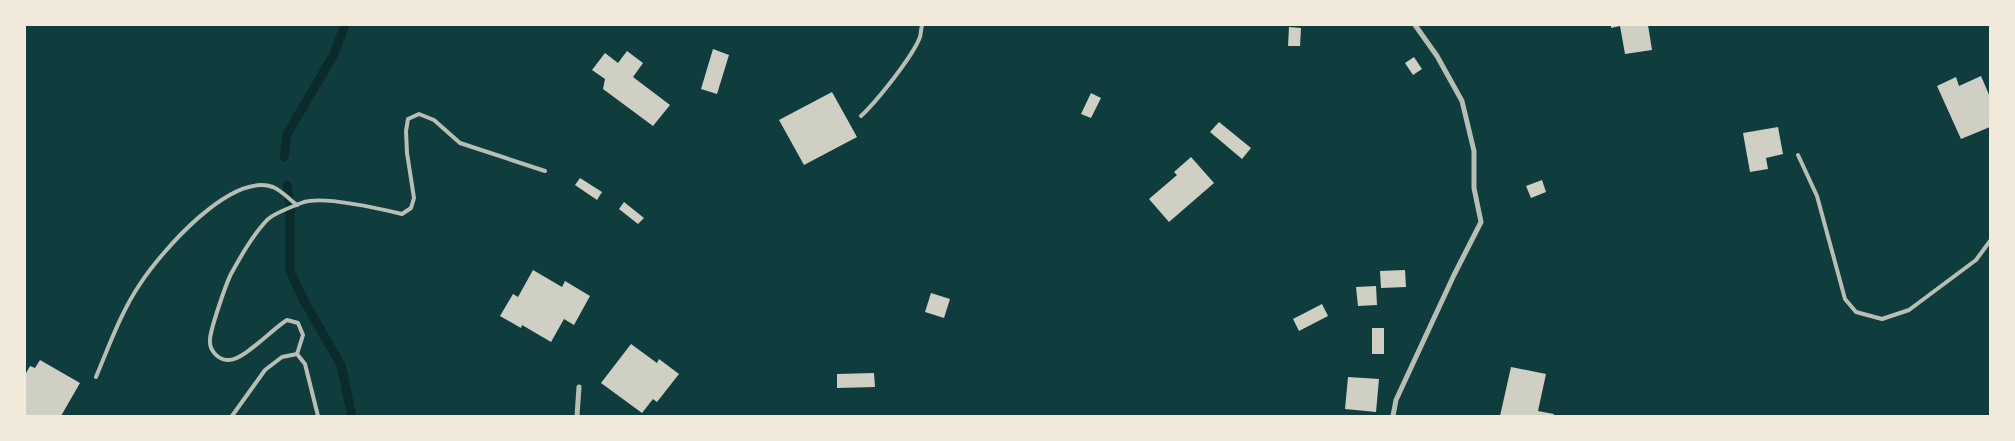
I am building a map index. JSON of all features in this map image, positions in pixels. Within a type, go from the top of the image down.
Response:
[{"type":"street","points":[[1393,416],[1396,400],[1454,275],[1481,222],[1474,188],[1474,151],[1462,101],[1437,56],[1415,25]]},
{"type":"street","points":[[577,416],[579,387]]},
{"type":"lane","points":[[861,116],[874,104],[910,54],[920,36],[922,25]]},
{"type":"lane","points":[[296,354],[303,335],[298,323],[287,320],[237,360],[223,360],[210,346],[210,339],[230,277],[249,243],[268,219],[306,201],[335,202],[402,214],[411,208],[414,198],[406,131],[408,119],[419,114],[434,120],[460,143],[545,171]]},
{"type":"lane","points":[[1798,155],[1817,196],[1845,299],[1856,312],[1882,319],[1909,310],[1976,260],[1990,241]]},
{"type":"lane","points":[[96,377],[139,284],[177,237],[207,209],[236,191],[253,186],[272,187],[297,205]]},
{"type":"lane","points":[[232,416],[265,370],[282,358],[296,354]]},
{"type":"lane","points":[[296,354],[306,364],[318,416]]},
{"type":"building","points":[[1611,25],[1648,25],[1652,50],[1625,54],[1620,26],[1611,28]]},
{"type":"building","points":[[1289,27],[1301,28],[1300,46],[1288,46]]},
{"type":"building","points":[[713,49],[729,55],[717,94],[701,89]]},
{"type":"building","points":[[627,51],[643,63],[633,77],[670,105],[653,126],[603,89],[605,79],[592,70],[605,53],[618,63]]},
{"type":"building","points":[[1414,57],[1422,69],[1413,75],[1405,63]]},
{"type":"building","points":[[1981,76],[1990,97],[1990,127],[1961,139],[1937,86],[1956,77],[1959,86]]},
{"type":"building","points":[[832,92],[857,137],[804,165],[779,120]]},
{"type":"building","points":[[1091,93],[1101,98],[1091,118],[1081,114]]},
{"type":"building","points":[[1219,122],[1251,148],[1242,159],[1210,132]]},
{"type":"building","points":[[1778,127],[1783,154],[1766,158],[1768,169],[1750,172],[1743,133]]},
{"type":"building","points":[[1191,157],[1214,183],[1169,222],[1149,199],[1177,175],[1174,172]]},
{"type":"building","points":[[580,178],[602,192],[597,200],[575,185]]},
{"type":"building","points":[[1542,180],[1546,192],[1531,198],[1526,186]]},
{"type":"building","points":[[624,202],[644,218],[638,224],[619,209]]},
{"type":"building","points":[[533,270],[562,287],[565,281],[590,296],[574,325],[564,319],[551,342],[522,325],[521,328],[500,316],[513,294],[518,297]]},
{"type":"building","points":[[1405,270],[1406,287],[1381,288],[1380,271]]},
{"type":"building","points":[[1376,286],[1377,305],[1358,306],[1356,287]]},
{"type":"building","points":[[931,293],[950,299],[944,318],[925,312]]},
{"type":"building","points":[[1322,304],[1328,316],[1299,331],[1293,319]]},
{"type":"building","points":[[1372,328],[1384,328],[1384,354],[1372,354]]},
{"type":"building","points":[[631,344],[657,363],[659,359],[679,374],[657,402],[653,399],[642,413],[601,383]]},
{"type":"building","points":[[40,360],[80,383],[61,416],[25,416],[25,375],[30,366],[35,368]]},
{"type":"building","points":[[1511,367],[1546,374],[1538,411],[1554,414],[1553,416],[1500,416]]},
{"type":"building","points":[[874,373],[875,387],[837,388],[837,374]]},
{"type":"building","points":[[1348,377],[1379,379],[1376,412],[1345,409]]},
{"type":"waterway","points":[[284,157],[287,134],[333,56],[345,25]]},
{"type":"waterway","points":[[287,185],[290,204],[290,271],[304,301],[341,365],[352,416]]}]
